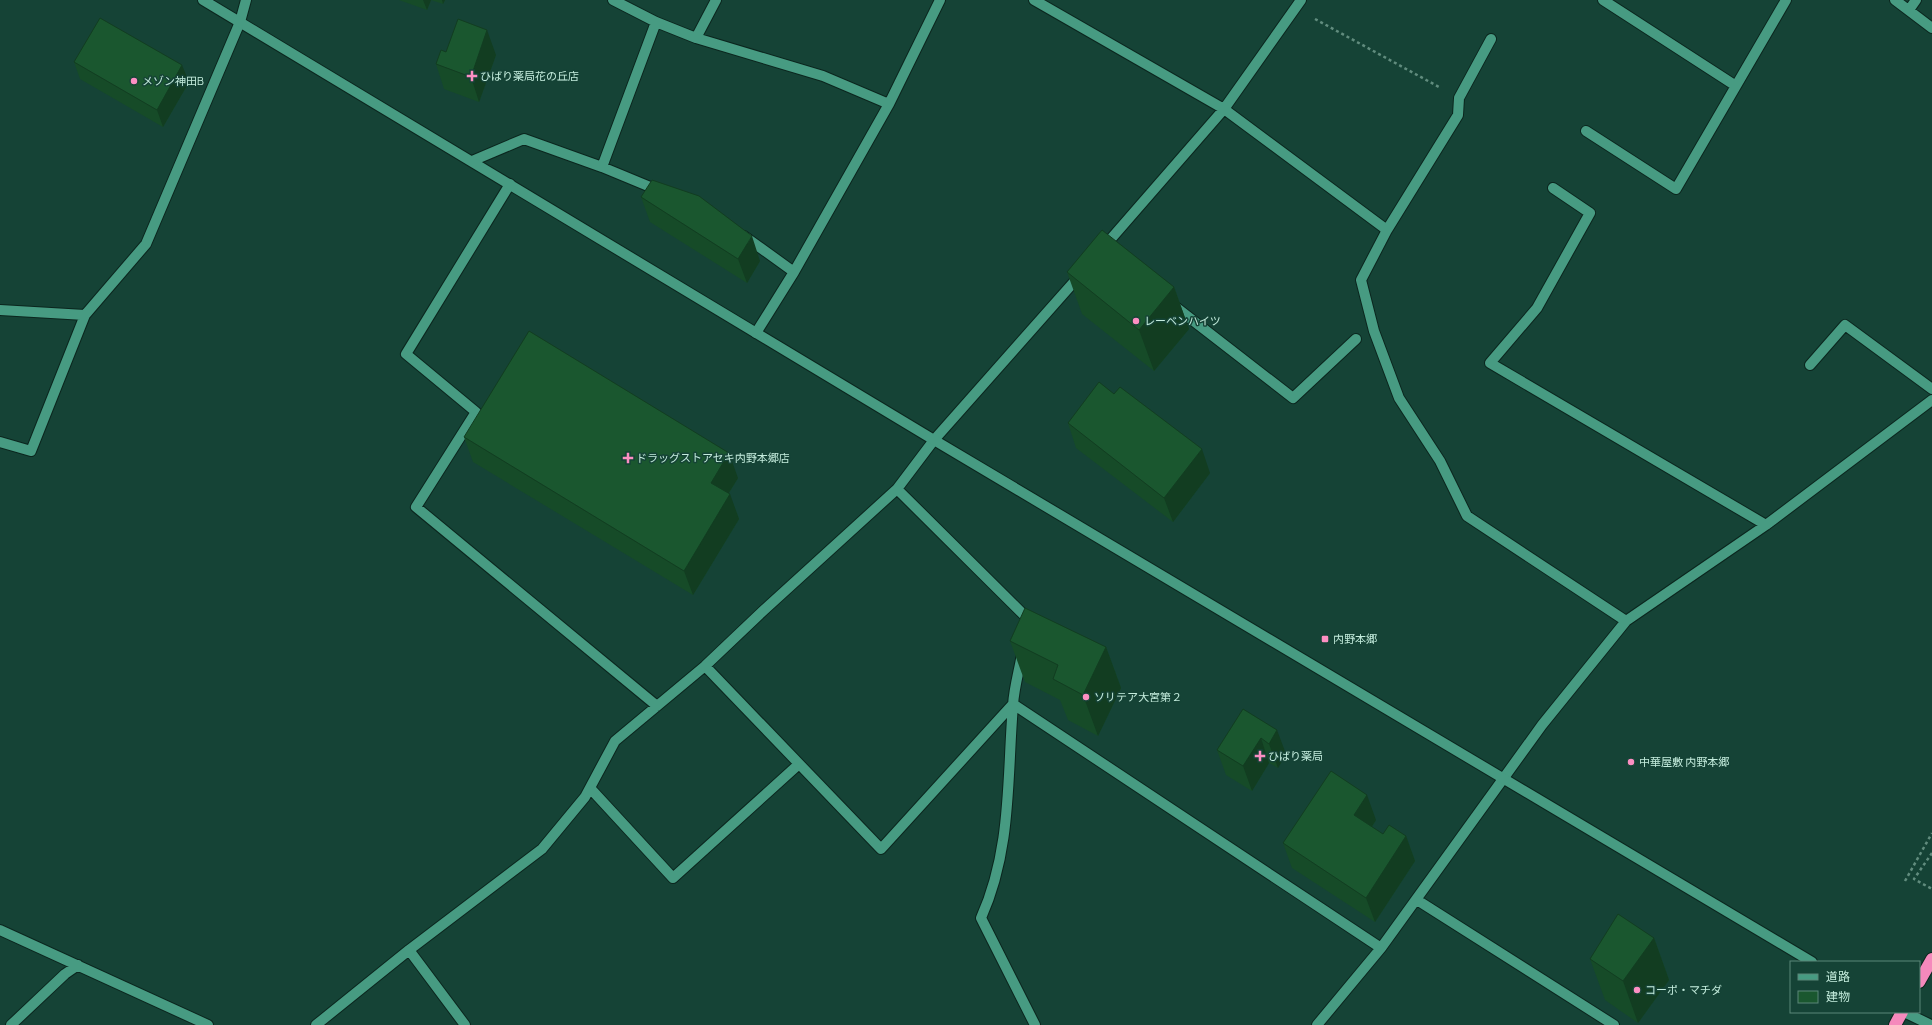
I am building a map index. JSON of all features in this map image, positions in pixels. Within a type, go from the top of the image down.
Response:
[{"type":"highway","points":[[1920,980],[1932,959]]},
{"type":"highway","points":[[1895,1025],[1902,1013]]},
{"type":"street","points":[[203,0],[934,440],[1810,961]]},
{"type":"street","points":[[0,442],[31,451],[85,315],[146,244],[240,22],[246,0]]},
{"type":"street","points":[[613,0],[656,22],[696,38],[823,76],[889,104]]},
{"type":"street","points":[[696,38],[716,0]]},
{"type":"street","points":[[756,333],[794,272],[889,104],[940,0]]},
{"type":"street","points":[[1034,0],[1224,110],[1387,230]]},
{"type":"street","points":[[1102,254],[1224,110],[1301,0]]},
{"type":"street","points":[[1603,0],[1736,86]]},
{"type":"street","points":[[1586,131],[1676,189],[1786,0]]},
{"type":"street","points":[[1896,0],[1932,28]]},
{"type":"street","points":[[1909,10],[1916,0]]},
{"type":"street","points":[[602,166],[656,22]]},
{"type":"street","points":[[1491,39],[1459,98],[1458,115],[1387,230],[1361,280],[1374,331],[1400,398],[1440,462],[1467,516],[1626,621]]},
{"type":"street","points":[[472,161],[524,139],[602,166],[672,196]]},
{"type":"street","points":[[510,184],[406,354],[476,412],[416,508],[657,706]]},
{"type":"street","points":[[1553,188],[1590,213],[1537,308],[1490,363],[1766,525]]},
{"type":"street","points":[[739,232],[794,272]]},
{"type":"street","points":[[316,1025],[408,950],[542,849],[586,797],[615,741],[705,666],[897,489],[934,440],[1086,268]]},
{"type":"street","points":[[1164,298],[1293,398],[1356,339]]},
{"type":"street","points":[[0,310],[85,315]]},
{"type":"street","points":[[1810,365],[1845,325],[1932,389]]},
{"type":"street","points":[[1317,1025],[1381,948],[1542,725],[1626,621],[1766,525],[1932,400]]},
{"type":"street","points":[[897,489],[1028,620],[1013,704],[1008,807],[999,865],[992,894],[982,918],[1035,1025]]},
{"type":"street","points":[[705,666],[881,849],[1013,704]]},
{"type":"street","points":[[1013,704],[1381,948]]},
{"type":"street","points":[[590,788],[673,878],[799,764]]},
{"type":"street","points":[[1417,900],[1614,1025]]},
{"type":"street","points":[[0,930],[208,1025]]},
{"type":"street","points":[[408,950],[465,1025]]},
{"type":"street","points":[[10,1025],[64,974],[78,966]]},
{"type":"street","points":[[1905,1013],[1930,1025]]},
{"type":"path","points":[[1295,9],[1459,98]]},
{"type":"path","points":[[1905,880],[1932,833]]},
{"type":"path","points":[[1932,852],[1914,879],[1932,889]]},
{"type":"building","name":"メゾン神田B","points":[[100,18],[182,65],[157,110],[74,62]]},
{"type":"building","points":[[458,19],[487,30],[471,77],[436,64],[441,50],[446,52]]},
{"type":"building","points":[[652,180],[699,196],[752,236],[738,259],[641,197]]},
{"type":"building","points":[[1102,230],[1174,287],[1139,330],[1067,272]]},
{"type":"building","points":[[529,331],[729,453],[711,483],[730,494],[684,571],[464,437]]},
{"type":"building","points":[[1099,382],[1114,394],[1120,387],[1202,449],[1164,498],[1068,423]]},
{"type":"building","points":[[1025,608],[1106,647],[1083,695],[1053,679],[1058,665],[1010,641]]},
{"type":"building","points":[[1243,709],[1277,730],[1269,744],[1261,738],[1243,766],[1217,750]]},
{"type":"building","points":[[1331,771],[1367,795],[1354,815],[1383,834],[1389,825],[1406,836],[1366,898],[1283,843]]},
{"type":"building","points":[[1618,914],[1654,938],[1623,981],[1590,959]]},
{"type":"place","name":"ひばり薬局花の丘店","points":[[472,76]]},
{"type":"place","name":"メゾン神田B","points":[[134,81]]},
{"type":"place","name":"レーベンハイツ","points":[[1136,321]]},
{"type":"place","name":"ドラッグストアセキ内野本郷店","points":[[628,458]]},
{"type":"place","name":"内野本郷","points":[[1325,639]]},
{"type":"place","name":"ソリテア大宮第２","points":[[1086,697]]},
{"type":"place","name":"ひばり薬局","points":[[1260,756]]},
{"type":"place","name":"中華屋敷 内野本郷","points":[[1631,762]]},
{"type":"place","name":"コーポ・マチダ","points":[[1637,990]]}]
